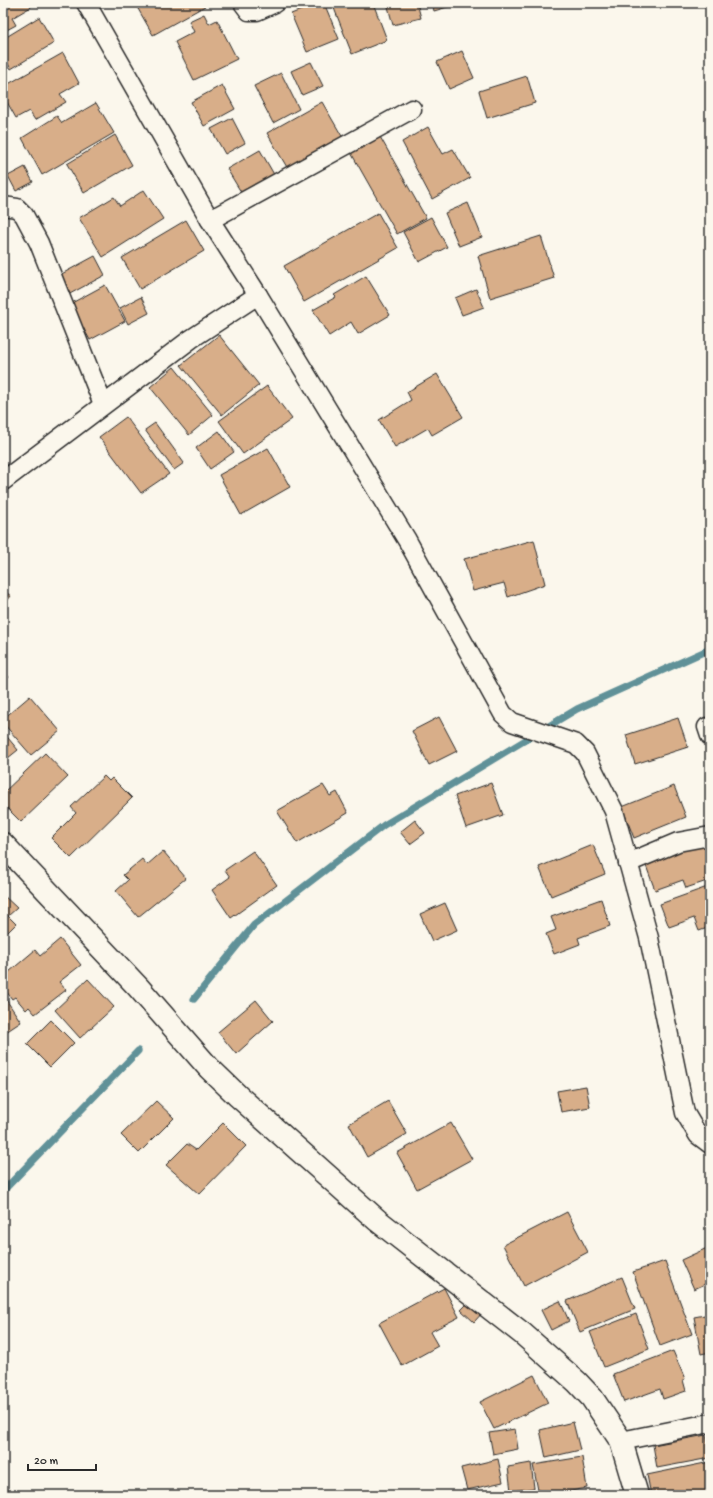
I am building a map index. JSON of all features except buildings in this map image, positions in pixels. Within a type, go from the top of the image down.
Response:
[{"type":"highway","points":[[3,844],[152,1004],[209,1068],[377,1220],[523,1334],[577,1382],[592,1398],[621,1441],[637,1495]]},
{"type":"street","points":[[86,3],[210,220],[258,295],[406,540],[503,714],[512,722],[526,728],[576,744],[585,753],[614,811],[649,938],[685,1113],[698,1135],[710,1144]]},
{"type":"street","points":[[243,3],[249,10],[258,11],[275,3]]},
{"type":"street","points":[[210,220],[412,109]]},
{"type":"street","points":[[3,206],[17,208],[24,215],[39,243],[103,404]]},
{"type":"street","points":[[3,481],[191,338],[258,295]]},
{"type":"street","points":[[628,863],[678,842],[710,836]]},
{"type":"street","points":[[621,1441],[710,1423]]},
{"type":"waterway","points":[[194,999],[254,925],[384,825],[577,709],[710,649]]},
{"type":"waterway","points":[[3,1191],[138,1051]]}]
